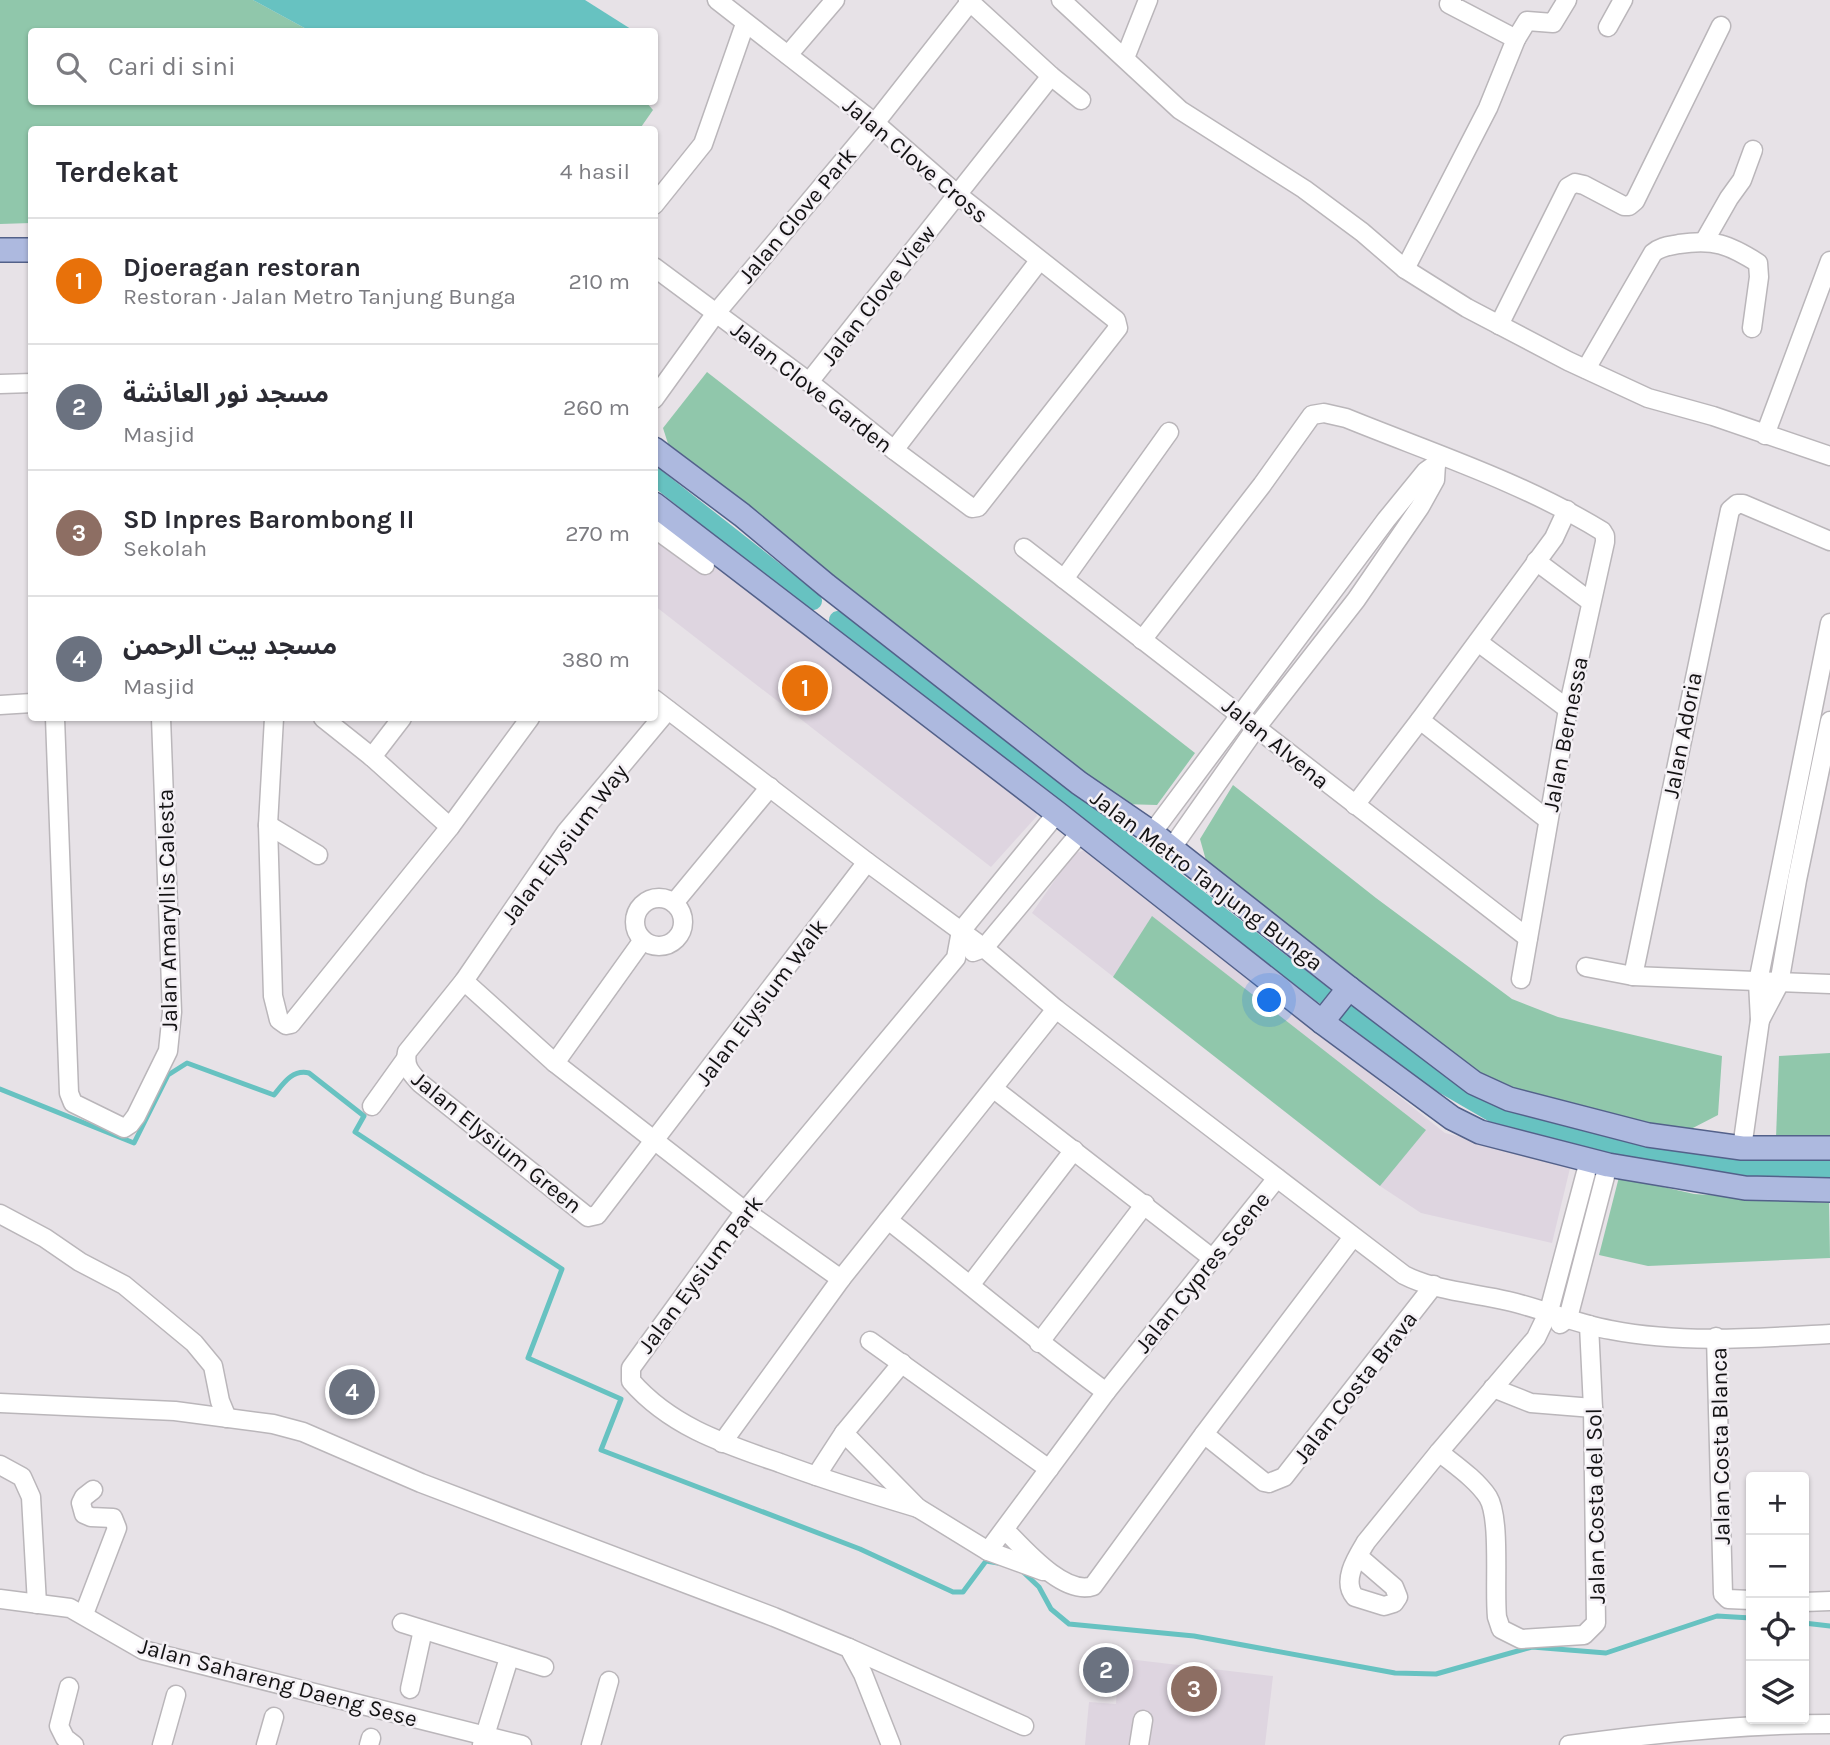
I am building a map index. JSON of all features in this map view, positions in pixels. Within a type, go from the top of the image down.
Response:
[{"type":"main road","points":[[0,250],[28,250]]},
{"type":"main road","name":"Jalan Metro Tanjung Bunga","points":[[658,452],[742,515],[839,595],[1079,783],[1152,833],[1462,1075],[1492,1093],[1648,1135],[1742,1148],[1830,1149]]},
{"type":"main road","name":"Jalan Metro Tanjung Bunga","points":[[658,507],[1057,813],[1322,1022],[1452,1118],[1480,1132],[1599,1163],[1745,1188],[1830,1190]]},
{"type":"main road","points":[[813,626],[839,595]]},
{"type":"main road","points":[[1322,1022],[1349,988]]},
{"type":"street","name":"Jalan Clove Cross","points":[[717,0],[874,123],[1039,261],[1116,320],[1118,324],[1115,332],[978,507],[971,507]]},
{"type":"street","points":[[788,55],[835,0]]},
{"type":"street","points":[[1060,0],[1180,110],[1304,189],[1362,232],[1405,269],[1467,308],[1648,398],[1713,415],[1830,456]]},
{"type":"street","points":[[1125,58],[1148,0]]},
{"type":"street","points":[[1405,269],[1488,108],[1516,39],[1528,21],[1555,21],[1567,0]]},
{"type":"street","points":[[1608,27],[1623,0]]},
{"type":"street","points":[[969,1],[1081,100]]},
{"type":"street","name":"Jalan Clove Park","points":[[658,393],[716,313],[874,123],[969,1]]},
{"type":"street","points":[[1447,1],[1516,39]]},
{"type":"street","points":[[658,200],[703,144],[746,23]]},
{"type":"street","points":[[1499,325],[1562,197],[1572,184],[1584,185],[1624,206],[1635,201],[1721,26]]},
{"type":"street","name":"Jalan Clove View","points":[[809,382],[1051,76]]},
{"type":"street","points":[[1705,240],[1742,180],[1754,150]]},
{"type":"street","points":[[1586,369],[1653,253],[1663,247],[1705,240],[1732,247],[1758,263],[1759,277],[1752,328]]},
{"type":"street","points":[[894,450],[1039,261]]},
{"type":"street","points":[[1765,435],[1830,261]]},
{"type":"street","name":"Jalan Clove Garden","points":[[658,270],[971,507]]},
{"type":"street","points":[[0,384],[28,383]]},
{"type":"street","points":[[1142,640],[1312,415],[1318,413],[1346,418],[1439,460],[1567,510],[1554,538],[1355,805]]},
{"type":"street","points":[[1064,579],[1169,432]]},
{"type":"street","points":[[1152,833],[1385,520],[1426,471],[1439,460]]},
{"type":"street","points":[[1171,849],[1256,729],[1356,600],[1420,507],[1435,480],[1439,460]]},
{"type":"street","name":"Jalan Adoria","points":[[1633,976],[1731,508],[1743,504],[1830,541]]},
{"type":"street","name":"Jalan Bernessa","points":[[1521,979],[1568,709],[1605,536],[1602,531],[1567,510]]},
{"type":"street","points":[[658,531],[705,565]]},
{"type":"street","name":"Jalan Alvena","points":[[1024,548],[1528,938]]},
{"type":"street","points":[[1536,561],[1591,602]]},
{"type":"street","points":[[1341,582],[1356,600]]},
{"type":"street","points":[[1742,1148],[1760,1020],[1758,982],[1830,623]]},
{"type":"street","points":[[1478,642],[1568,709]]},
{"type":"street","points":[[0,705],[28,704]]},
{"type":"street","name":"Jalan Cypres Scene","points":[[661,705],[984,948],[1056,1009],[1278,1178],[1106,1392],[988,1551]]},
{"type":"street","points":[[1420,720],[1548,820]]},
{"type":"street","name":"Jalan Amaryllis Calesta","points":[[55,721],[69,1093],[74,1104],[121,1126],[128,1126],[136,1116],[168,1051],[171,1039],[172,998],[161,721]]},
{"type":"street","points":[[274,721],[268,825],[273,996],[279,1020],[286,1026],[291,1024],[450,827],[528,721]]},
{"type":"street","points":[[327,721],[372,757],[450,827]]},
{"type":"street","points":[[372,757],[400,721]]},
{"type":"street","name":"Jalan Elysium Way","points":[[464,981],[566,832],[649,721]]},
{"type":"street","points":[[1760,1020],[1779,984],[1797,880],[1830,721]]},
{"type":"street","points":[[674,903],[769,787]]},
{"type":"street","points":[[956,958],[961,931],[1057,813]]},
{"type":"street","points":[[268,825],[318,855]]},
{"type":"street","points":[[956,958],[984,948],[1080,833]]},
{"type":"street","points":[[269,870],[294,841]]},
{"type":"street","name":"Jalan Elysium Walk","points":[[655,1141],[867,862]]},
{"type":"street","points":[[659,897],[674,903],[682,915],[683,923],[677,938],[664,946],[649,944],[643,940],[635,925],[638,909],[644,903],[659,897]]},
{"type":"street","points":[[555,1063],[643,940]]},
{"type":"street","name":"Jalan Eysium Park","points":[[918,1508],[722,1443],[682,1425],[631,1381],[631,1368],[745,1211],[956,958]]},
{"type":"street","points":[[1586,967],[1633,976],[1830,984]]},
{"type":"street","points":[[464,981],[555,1063],[745,1211],[841,1279]]},
{"type":"street","name":"Jalan Elysium Green","points":[[464,981],[407,1052],[407,1069],[419,1083],[590,1217],[597,1216],[655,1141]]},
{"type":"street","points":[[722,1443],[841,1279],[1056,1009]]},
{"type":"street","points":[[372,1105],[405,1060]]},
{"type":"street","points":[[994,1089],[1212,1258]]},
{"type":"street","points":[[971,1284],[1074,1150]]},
{"type":"street","points":[[1358,1556],[1366,1542],[1439,1452],[1536,1338],[1549,1311],[1599,1163]]},
{"type":"street","points":[[1536,1338],[1569,1318],[1590,1241],[1599,1163]]},
{"type":"street","name":"Jalan Costa Brava","points":[[1278,1178],[1404,1275],[1434,1285],[1549,1311],[1589,1325],[1644,1336],[1692,1340],[1716,1337]]},
{"type":"street","points":[[1039,1343],[1145,1204]]},
{"type":"street","points":[[0,1214],[124,1285],[194,1343],[213,1366],[220,1401],[227,1418]]},
{"type":"street","points":[[888,1220],[971,1284],[1039,1343],[1106,1392]]},
{"type":"street","points":[[844,1433],[918,1508],[988,1551],[1083,1588],[1093,1586],[1353,1237]]},
{"type":"street","name":"Jalan Costa Brava","points":[[1204,1434],[1261,1479],[1269,1483],[1284,1478],[1434,1285]]},
{"type":"street","name":"Jalan Costa del Sol","points":[[1439,1452],[1480,1487],[1493,1508],[1495,1599],[1501,1629],[1521,1639],[1584,1635],[1595,1627],[1598,1611],[1589,1325]]},
{"type":"street","name":"Jalan Costa Blanca","points":[[1746,1600],[1728,1599],[1723,1594],[1716,1337],[1830,1334]]},
{"type":"street","points":[[870,1340],[1049,1469]]},
{"type":"street","points":[[816,1476],[844,1433],[902,1363]]},
{"type":"street","points":[[1493,1388],[1531,1403],[1593,1408]]},
{"type":"street","points":[[0,1403],[175,1411],[273,1424],[303,1432],[421,1483],[774,1616],[1024,1726]]},
{"type":"street","points":[[0,1465],[22,1477],[31,1497],[37,1604]]},
{"type":"street","points":[[83,1614],[117,1528],[113,1518],[84,1514],[80,1503],[84,1496],[93,1490]]},
{"type":"street","points":[[1005,1530],[1050,1573]]},
{"type":"street","name":"Jalan Sahareng Daeng Sese","points":[[0,1599],[70,1608],[143,1650],[483,1741],[522,1745]]},
{"type":"street","points":[[1809,1602],[1830,1601]]},
{"type":"street","points":[[402,1623],[544,1667]]},
{"type":"street","points":[[410,1689],[423,1630]]},
{"type":"street","points":[[849,1648],[863,1674],[891,1745]]},
{"type":"street","points":[[483,1741],[509,1658]]},
{"type":"street","points":[[592,1745],[609,1681]]},
{"type":"street","points":[[69,1688],[59,1726],[65,1738],[74,1745]]},
{"type":"street","points":[[162,1745],[176,1695]]},
{"type":"street","points":[[266,1745],[274,1717]]},
{"type":"street","points":[[1139,1745],[1143,1720]]},
{"type":"street","points":[[1569,1745],[1690,1737],[1768,1724],[1830,1724]]},
{"type":"shaded area","points":[[658,519],[1034,806],[1037,816],[991,867],[658,608]]},
{"type":"shaded area","points":[[1088,849],[1445,1133],[1571,1164],[1552,1243],[1421,1213],[1380,1186],[1032,913],[1073,854]]},
{"type":"shaded area","points":[[1119,1658],[1273,1676],[1265,1745],[1085,1745],[1089,1702],[1116,1704]]},
{"type":"green space","points":[[0,0],[253,0],[304,28],[28,28],[28,105],[649,105],[653,110],[642,126],[28,126],[28,223],[0,224]]},
{"type":"green space","points":[[707,372],[1195,753],[1157,805],[1122,804],[671,453],[663,428]]},
{"type":"green space","points":[[1233,785],[1376,898],[1512,999],[1558,1017],[1722,1056],[1718,1115],[1689,1130],[1653,1125],[1555,1105],[1478,1075],[1209,871],[1200,839]]},
{"type":"green space","points":[[1152,916],[1426,1130],[1380,1186],[1113,977]]},
{"type":"green space","points":[[1830,1053],[1830,1142],[1776,1138],[1779,1056]]},
{"type":"green space","points":[[1619,1177],[1694,1194],[1829,1203],[1830,1258],[1648,1266],[1599,1255]]},
{"type":"water","points":[[253,0],[585,0],[629,28],[304,28]]},
{"type":"waterway","points":[[658,479],[813,601]]},
{"type":"waterway","points":[[838,620],[1323,995]]},
{"type":"waterway","points":[[1348,1014],[1437,1081],[1494,1114],[1604,1144],[1691,1161],[1769,1170],[1830,1169]]},
{"type":"waterway","points":[[0,1089],[134,1143],[168,1075],[187,1063],[274,1095],[293,1075],[309,1073],[364,1116],[355,1132],[562,1269],[528,1358],[621,1399],[601,1450],[860,1549],[953,1592],[963,1592],[986,1561],[998,1563]]},
{"type":"waterway","points":[[1020,1569],[1039,1587],[1051,1609],[1069,1624],[1194,1636],[1395,1673],[1436,1674],[1532,1647],[1606,1653],[1717,1616],[1746,1618]]},
{"type":"waterway","points":[[1809,1624],[1830,1626]]},
{"type":"place","name":"Djoeragan restoran","points":[[805,688]]},
{"type":"place","name":"مسجد بيت الرحمن","points":[[352,1392]]},
{"type":"place","name":"مسجد نور العائشة","points":[[1106,1670]]},
{"type":"place","name":"SD Inpres Barombong II","points":[[1194,1689]]}]
